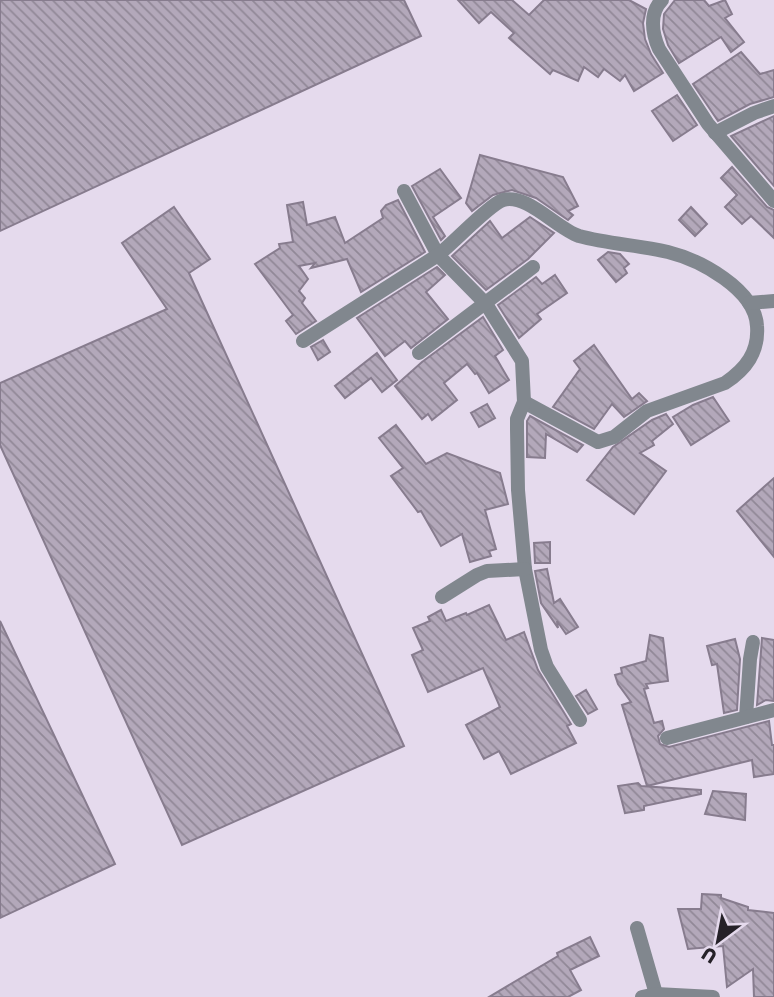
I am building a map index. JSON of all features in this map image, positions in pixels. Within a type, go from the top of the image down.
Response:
[{"type":"street","points":[[662,0],[657,5],[653,18],[654,37],[659,48],[715,133],[774,201]]},
{"type":"street","points":[[715,133],[774,106]]},
{"type":"street","points":[[404,191],[438,256],[486,304],[522,361],[524,402],[517,419],[517,429],[518,490],[525,569],[541,650],[547,667],[580,720]]},
{"type":"street","points":[[303,341],[438,256],[498,203],[512,199],[523,202],[576,235],[670,253],[697,263],[739,290],[757,319],[758,339],[755,351],[734,377],[725,383],[647,411],[614,437],[598,442],[524,402]]},
{"type":"street","points":[[419,353],[533,267]]},
{"type":"street","points":[[749,303],[774,302]]},
{"type":"street","points":[[442,597],[477,575],[525,569]]},
{"type":"street","points":[[746,717],[753,642]]},
{"type":"street","points":[[667,738],[774,710]]},
{"type":"street","points":[[637,928],[649,995],[713,997]]},
{"type":"building","points":[[0,0],[404,0],[421,36],[0,231]]},
{"type":"building","points":[[458,0],[512,0],[529,15],[544,0],[629,0],[646,9],[643,23],[645,39],[663,73],[634,91],[625,75],[620,81],[604,69],[598,77],[584,67],[578,81],[553,70],[550,74],[509,38],[514,33],[491,12],[479,23]]},
{"type":"building","points":[[675,0],[704,0],[709,6],[725,0],[732,14],[725,18],[744,42],[731,52],[721,37],[679,63],[668,45],[663,29],[664,14]]},
{"type":"building","points":[[741,52],[760,74],[774,70],[774,97],[750,104],[718,121],[693,84]]},
{"type":"building","points":[[677,95],[697,125],[673,141],[652,111]]},
{"type":"building","points":[[774,116],[774,186],[731,136]]},
{"type":"building","points":[[480,155],[563,177],[578,206],[568,211],[573,215],[568,220],[536,198],[512,190],[493,195],[472,211],[466,203]]},
{"type":"building","points":[[732,167],[767,207],[774,210],[774,238],[751,216],[742,224],[725,207],[737,195],[721,178]]},
{"type":"building","points":[[440,169],[461,198],[433,217],[445,236],[441,240],[412,186]]},
{"type":"building","points":[[398,200],[425,252],[361,292],[347,259],[311,268],[315,263],[299,266],[308,279],[299,291],[305,298],[302,303],[316,321],[296,334],[286,321],[293,315],[255,264],[280,248],[279,244],[293,242],[287,205],[303,202],[307,225],[335,217],[345,243],[383,218],[381,211],[386,205]]},
{"type":"building","points":[[174,207],[210,259],[189,273],[404,746],[182,845],[0,445],[0,383],[167,309],[122,243]]},
{"type":"building","points":[[691,207],[707,224],[695,236],[679,220]]},
{"type":"building","points":[[530,217],[554,233],[528,259],[486,290],[452,256],[490,221],[502,238]]},
{"type":"building","points":[[608,252],[620,254],[629,264],[624,268],[627,273],[616,282],[598,260]]},
{"type":"building","points":[[437,267],[445,275],[426,292],[448,319],[411,348],[405,341],[385,356],[357,318]]},
{"type":"building","points":[[555,275],[567,293],[537,314],[541,319],[519,338],[498,305],[536,277],[542,284]]},
{"type":"building","points":[[483,317],[503,350],[495,356],[509,380],[489,393],[477,373],[467,364],[444,383],[457,400],[432,420],[428,414],[422,419],[395,386],[422,362]]},
{"type":"building","points":[[323,340],[330,352],[318,360],[311,347]]},
{"type":"building","points":[[594,345],[632,399],[639,393],[647,401],[624,417],[612,404],[594,429],[553,407],[580,369],[574,361]]},
{"type":"building","points":[[377,353],[397,380],[382,392],[371,378],[345,398],[335,386]]},
{"type":"building","points":[[713,397],[729,421],[691,445],[673,417]]},
{"type":"building","points":[[487,404],[495,418],[479,427],[471,413]]},
{"type":"building","points":[[666,414],[673,424],[652,441],[654,445],[640,453],[666,471],[634,514],[587,480],[613,447],[652,420]]},
{"type":"building","points":[[530,416],[583,445],[577,452],[546,434],[545,458],[527,457],[527,421]]},
{"type":"building","points":[[396,425],[426,464],[447,453],[500,473],[508,504],[485,510],[496,549],[489,551],[491,556],[470,562],[462,534],[441,546],[421,511],[418,512],[391,476],[403,468],[379,438]]},
{"type":"building","points":[[774,478],[774,557],[737,511]]},
{"type":"building","points":[[550,542],[550,563],[535,563],[534,543]]},
{"type":"building","points":[[547,569],[554,603],[560,599],[578,627],[566,634],[557,621],[558,628],[541,603],[535,571]]},
{"type":"building","points":[[489,605],[506,640],[524,632],[538,670],[571,724],[567,726],[576,743],[511,774],[499,751],[484,759],[466,725],[500,707],[483,668],[428,692],[412,655],[423,650],[413,628],[430,621],[428,617],[441,610],[446,621]]},
{"type":"building","points":[[0,621],[115,864],[0,918]]},
{"type":"building","points":[[650,635],[663,638],[668,681],[646,684],[648,688],[644,689],[654,723],[662,721],[664,729],[658,736],[660,744],[669,747],[769,721],[774,745],[774,774],[754,777],[752,760],[647,786],[622,705],[631,702],[615,675],[622,673],[621,668],[646,661]]},
{"type":"building","points":[[762,638],[774,640],[774,701],[766,700],[757,705]]},
{"type":"building","points":[[735,639],[740,659],[737,710],[724,713],[717,664],[712,665],[707,646]]},
{"type":"building","points":[[586,690],[597,709],[588,714],[576,696]]},
{"type":"building","points":[[638,783],[641,786],[701,790],[701,794],[644,806],[644,810],[625,813],[618,786]]},
{"type":"building","points":[[713,791],[746,794],[745,820],[705,814]]},
{"type":"building","points":[[702,894],[721,895],[721,898],[748,907],[748,910],[774,913],[774,997],[754,997],[753,969],[727,987],[723,946],[688,949],[678,909],[701,909]]},
{"type":"building","points":[[590,937],[599,956],[570,970],[581,990],[568,997],[489,997],[558,956],[557,953]]}]
